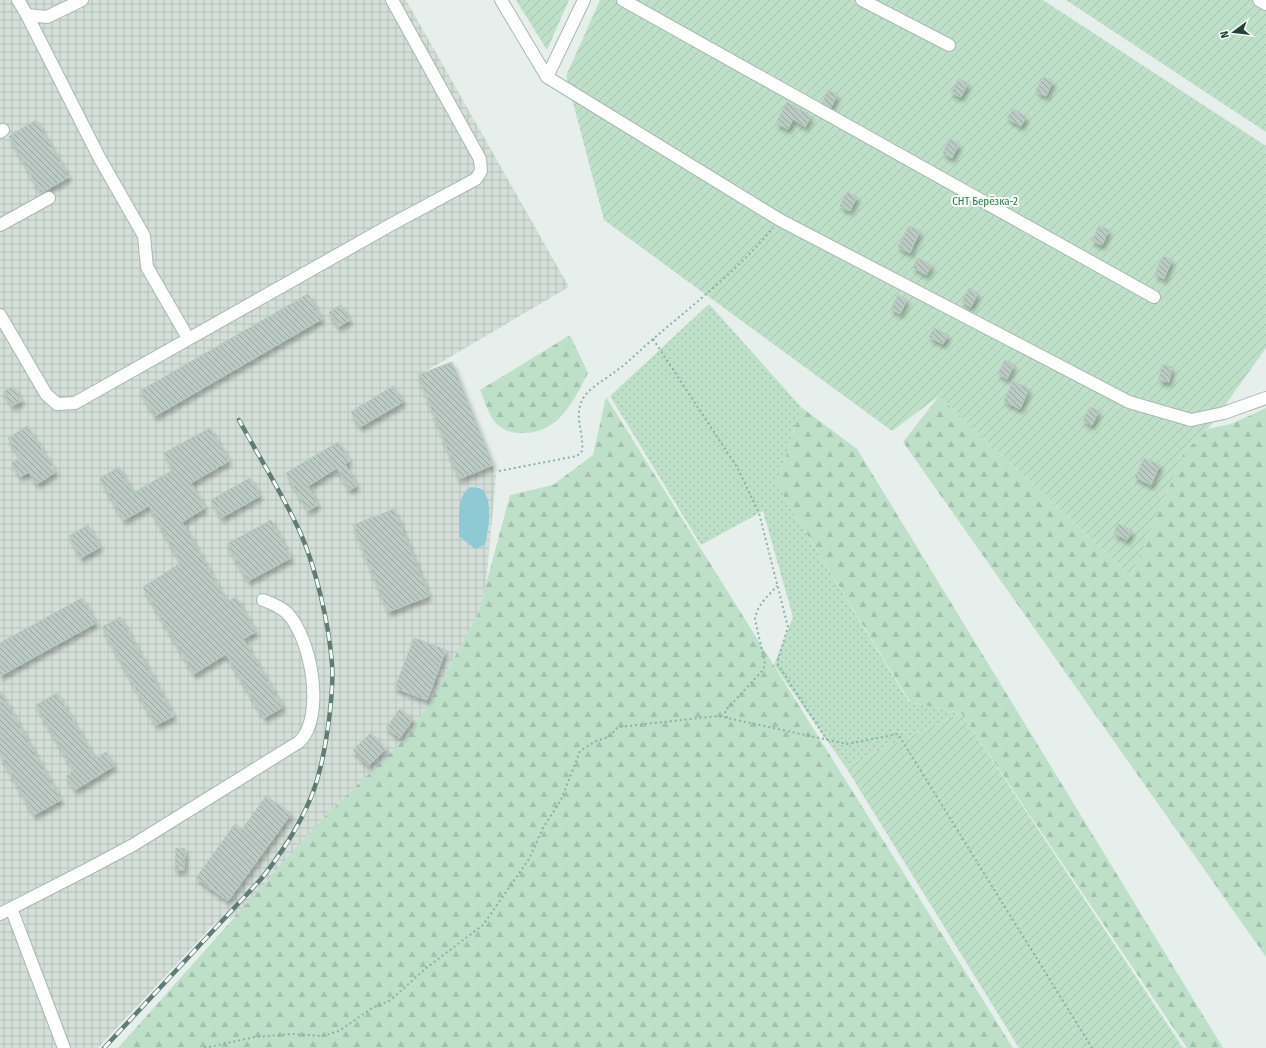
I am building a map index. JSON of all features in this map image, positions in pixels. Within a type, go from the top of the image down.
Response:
[{"type":"street","points":[[18,0],[99,157],[144,236],[147,268],[188,338]]},
{"type":"street","points":[[27,15],[47,17],[82,0]]},
{"type":"street","points":[[0,315],[46,394],[57,404],[65,405],[75,403],[188,338],[476,179],[481,171],[480,159],[392,0]]},
{"type":"street","points":[[501,0],[547,77],[780,220],[1129,402],[1191,420],[1224,413],[1266,398]]},
{"type":"street","points":[[547,77],[584,0]]},
{"type":"street","points":[[623,0],[1154,297]]},
{"type":"street","points":[[862,0],[949,45]]},
{"type":"street","points":[[1259,0],[1266,4]]},
{"type":"street","points":[[0,225],[49,198]]},
{"type":"street","points":[[64,1048],[6,911],[133,845],[250,769],[299,742],[307,735],[311,724],[314,692],[309,659],[299,632],[287,613],[263,600]]},
{"type":"path","points":[[499,471],[577,456],[582,451],[583,444],[579,425],[580,406],[588,391],[617,371],[653,339],[687,312],[754,251],[780,220]]},
{"type":"path","points":[[653,339],[737,467],[759,513],[788,627],[777,663],[827,740]]},
{"type":"path","points":[[727,718],[725,711],[763,670],[764,664],[755,619],[756,613],[762,603],[777,586]]},
{"type":"path","points":[[204,1048],[255,1037],[293,1034],[322,1036],[339,1031],[372,1008],[391,1000],[425,969],[483,925],[529,859],[543,828],[561,800],[580,751],[596,741],[609,737],[618,727],[718,716],[847,744],[898,734],[1092,1048]]},
{"type":"shaded area","points":[[0,0],[406,0],[569,287],[421,374],[452,362],[496,476],[486,584],[478,614],[430,702],[407,737],[320,821],[238,915],[214,924],[98,1048],[0,1048]]},
{"type":"green space","points":[[516,0],[569,0],[547,50]]},
{"type":"green space","name":"СНТ Берёзка-2","points":[[600,0],[1043,0],[1266,146],[1266,348],[1208,429],[1184,452],[1131,576],[939,396],[892,431],[604,220],[566,76]]},
{"type":"green space","points":[[1066,0],[1266,0],[1266,132]]},
{"type":"green space","points":[[709,304],[801,407],[777,485],[909,702],[961,713],[845,766],[774,665],[793,617],[763,511],[701,545],[610,396]]},
{"type":"green space","points":[[570,335],[588,373],[563,415],[545,429],[533,432],[512,432],[499,426],[490,414],[480,390]]},
{"type":"green space","points":[[939,396],[1131,576],[1184,452],[1208,429],[1231,424],[1266,408],[1266,957],[903,442]]},
{"type":"green space","points":[[606,397],[1013,1048],[118,1048],[320,821],[407,737],[430,702],[478,614],[510,495],[553,485],[593,455]]},
{"type":"green space","points":[[801,407],[857,449],[1223,1048],[1187,1048],[961,713],[910,702],[777,485]]},
{"type":"green space","points":[[961,713],[1183,1048],[1019,1048],[845,766]]},
{"type":"water","points":[[471,487],[480,488],[484,491],[489,505],[485,545],[475,549],[459,536],[460,502],[466,491]]},
{"type":"building","points":[[1043,77],[1053,82],[1046,96],[1036,91]]},
{"type":"building","points":[[958,79],[968,83],[961,97],[951,93]]},
{"type":"building","points":[[828,90],[837,95],[831,108],[822,103]]},
{"type":"building","points":[[787,102],[811,117],[805,127],[793,119],[788,129],[776,123]]},
{"type":"building","points":[[1013,109],[1026,117],[1021,126],[1007,118]]},
{"type":"building","points":[[36,120],[69,177],[41,193],[9,136]]},
{"type":"building","points":[[949,139],[959,144],[952,158],[943,153]]},
{"type":"building","points":[[847,192],[857,197],[850,211],[840,206]]},
{"type":"building","points":[[909,226],[920,231],[910,253],[898,247]]},
{"type":"building","points":[[1099,226],[1109,230],[1102,245],[1092,241]]},
{"type":"building","points":[[1163,256],[1172,260],[1164,279],[1155,274]]},
{"type":"building","points":[[918,258],[932,266],[926,275],[913,267]]},
{"type":"building","points":[[969,288],[978,293],[971,307],[962,302]]},
{"type":"building","points":[[308,294],[322,319],[155,416],[140,391]]},
{"type":"building","points":[[898,295],[907,300],[900,314],[891,309]]},
{"type":"building","points":[[341,305],[350,320],[338,327],[329,312]]},
{"type":"building","points":[[934,328],[948,335],[943,344],[929,337]]},
{"type":"building","points":[[1005,360],[1014,365],[1007,379],[998,374]]},
{"type":"building","points":[[452,362],[493,465],[459,479],[418,375]]},
{"type":"building","points":[[1162,365],[1172,367],[1169,382],[1159,380]]},
{"type":"building","points":[[1013,381],[1029,389],[1020,409],[1004,401]]},
{"type":"building","points":[[13,386],[22,401],[12,406],[3,392]]},
{"type":"building","points":[[393,386],[403,402],[360,427],[351,412]]},
{"type":"building","points":[[1090,407],[1099,411],[1092,425],[1083,421]]},
{"type":"building","points":[[27,426],[56,472],[37,484],[29,472],[20,477],[12,463],[20,458],[8,438]]},
{"type":"building","points":[[210,428],[229,461],[191,483],[205,508],[182,522],[227,602],[236,597],[256,632],[243,639],[283,707],[264,718],[226,654],[194,674],[143,587],[181,563],[149,506],[124,520],[100,478],[119,467],[133,493],[173,470],[164,453]]},
{"type":"building","points":[[338,442],[350,461],[345,464],[357,486],[349,490],[337,468],[308,486],[318,505],[308,511],[286,473]]},
{"type":"building","points":[[1144,458],[1160,465],[1151,485],[1135,477]]},
{"type":"building","points":[[250,478],[260,496],[221,518],[211,500]]},
{"type":"building","points":[[394,509],[429,596],[388,612],[353,525]]},
{"type":"building","points":[[271,520],[291,558],[248,581],[227,544]]},
{"type":"building","points":[[1118,524],[1132,531],[1127,540],[1114,533]]},
{"type":"building","points":[[88,525],[100,547],[81,558],[69,536]]},
{"type":"building","points":[[82,598],[96,623],[0,676],[0,643]]},
{"type":"building","points":[[120,617],[174,716],[156,725],[102,627]]},
{"type":"building","points":[[414,638],[446,650],[427,700],[395,688]]},
{"type":"building","points":[[0,691],[61,800],[34,815],[0,754]]},
{"type":"building","points":[[57,693],[95,759],[106,752],[114,766],[75,790],[66,776],[74,771],[36,705]]},
{"type":"building","points":[[400,709],[413,719],[400,738],[386,728]]},
{"type":"building","points":[[371,733],[386,749],[368,766],[353,750]]},
{"type":"building","points":[[266,796],[291,814],[228,901],[196,878],[235,824],[242,830]]},
{"type":"building","points":[[176,848],[185,849],[184,870],[175,870]]},
{"type":"railway","points":[[104,1048],[262,878],[289,840],[304,813],[316,784],[323,758],[332,688],[332,664],[321,596],[306,546],[300,532],[278,489],[239,420]]}]
